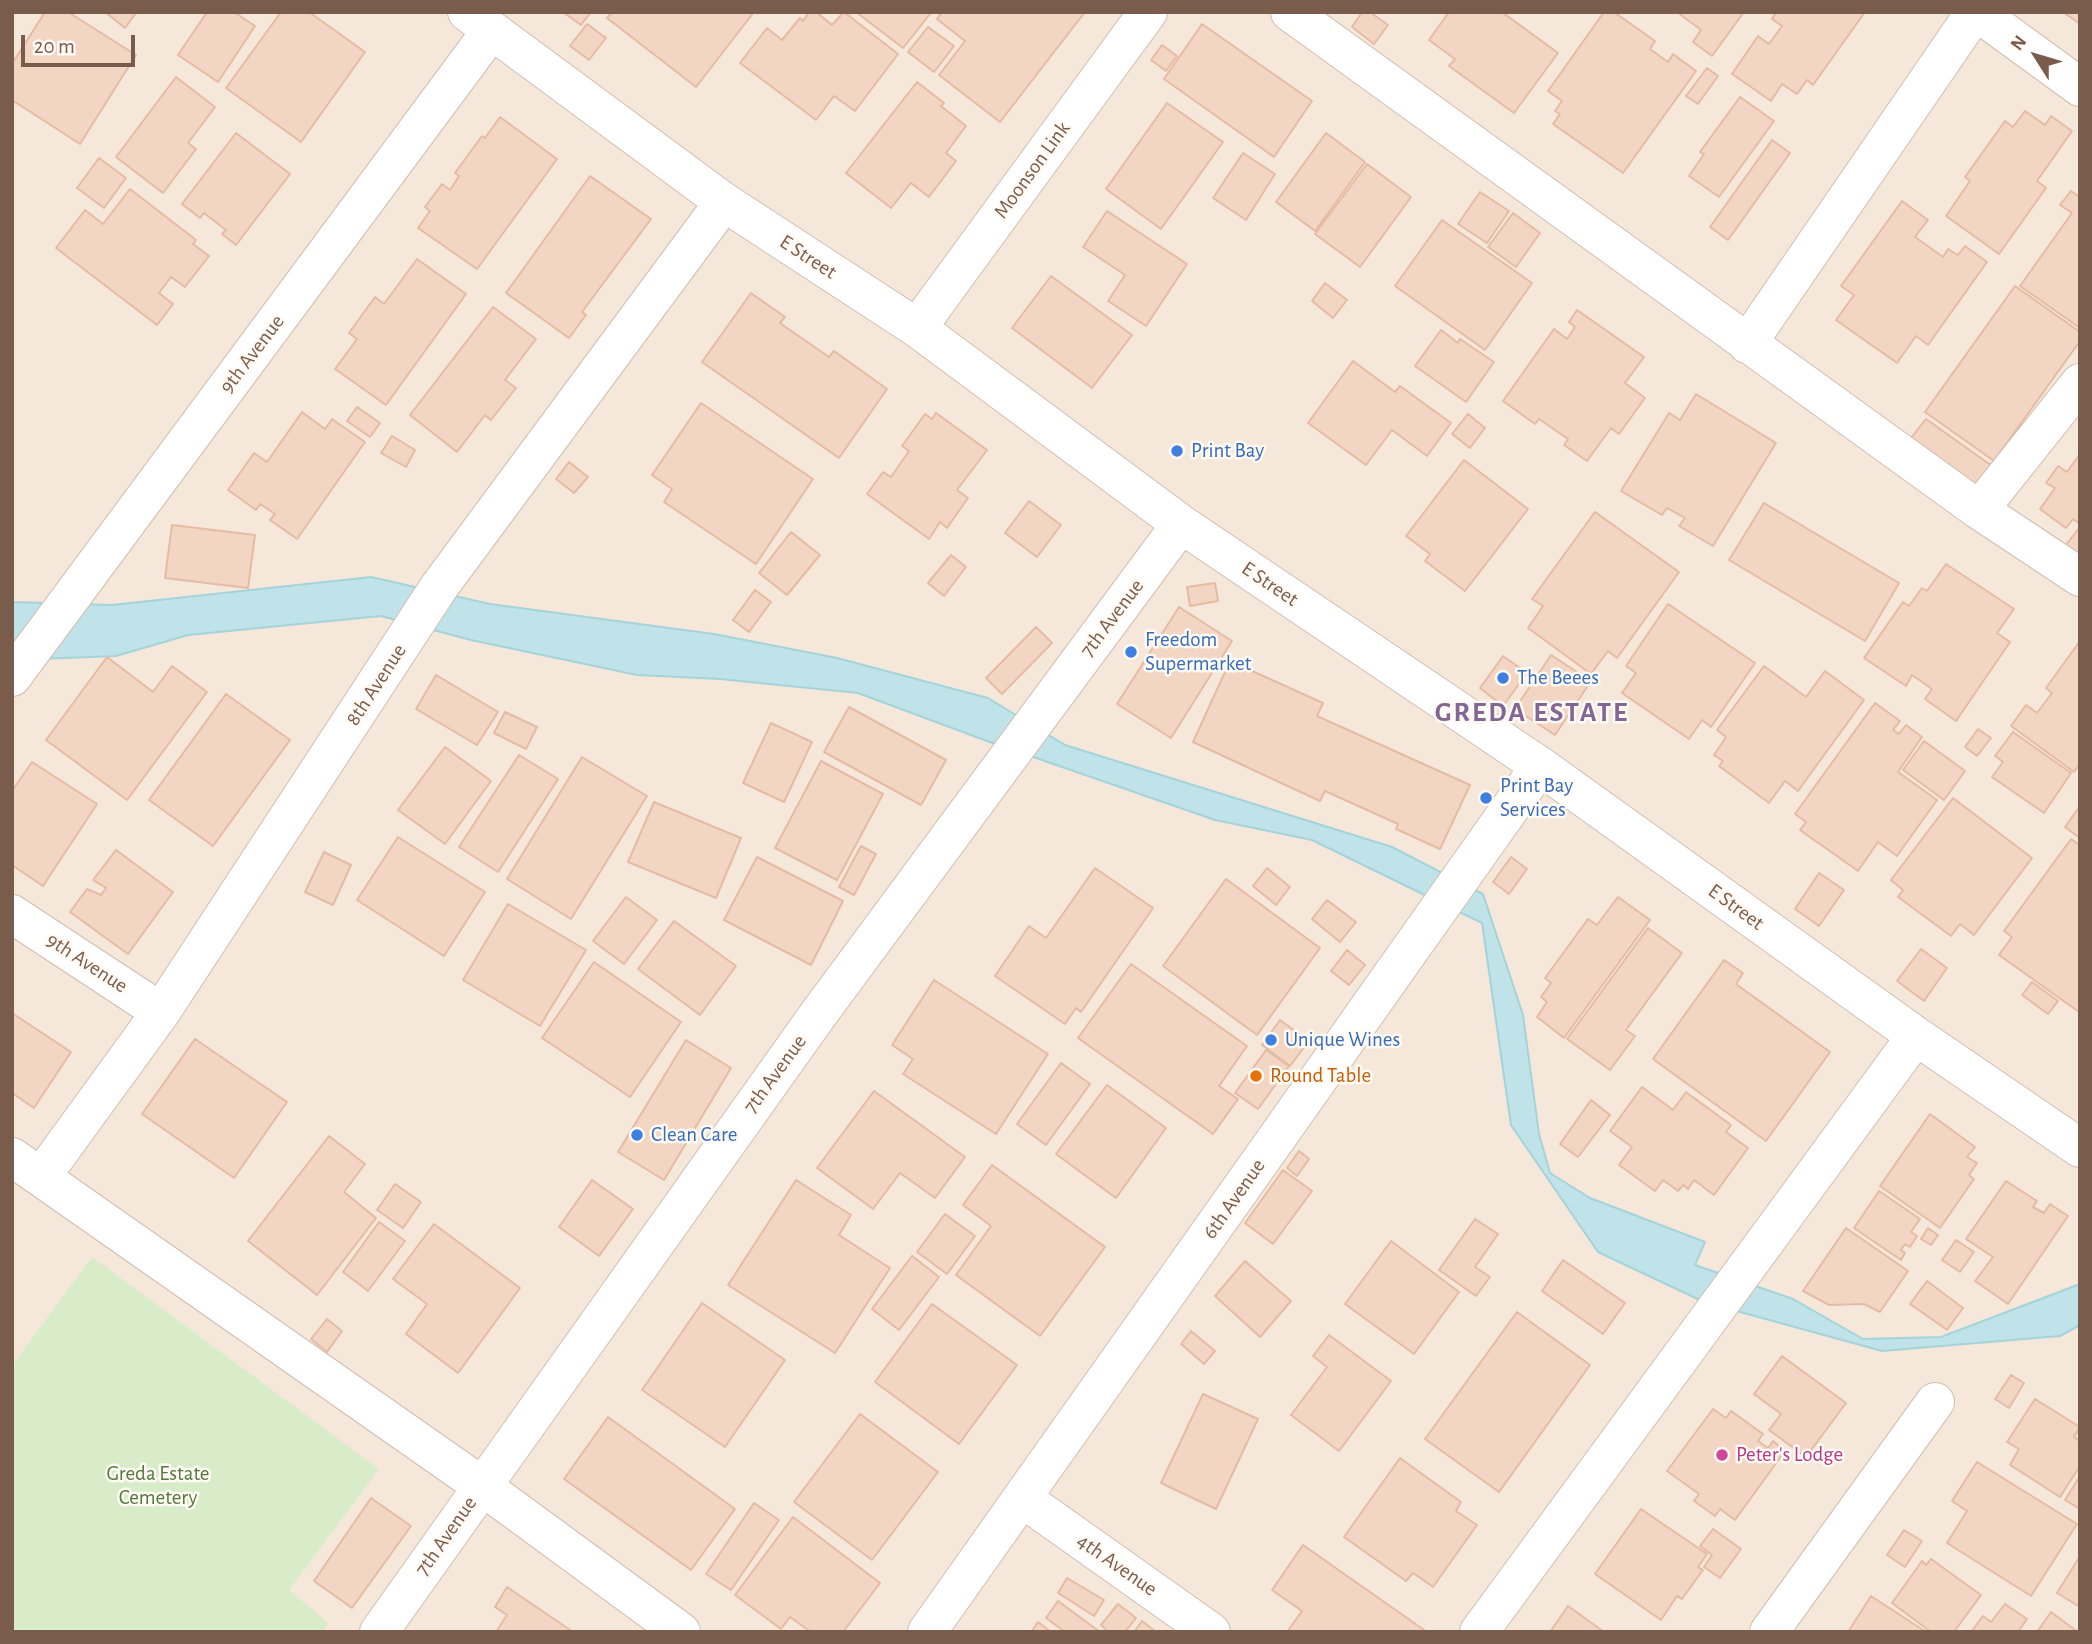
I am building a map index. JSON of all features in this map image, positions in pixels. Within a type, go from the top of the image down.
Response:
[{"type":"street","name":"Moonson Link","points":[[916,328],[1148,12]]},
{"type":"street","points":[[1290,12],[1979,510],[2080,577]]},
{"type":"street","points":[[1747,344],[1976,12],[2080,88]]},
{"type":"street","name":"E Street","points":[[479,22],[724,202],[916,328],[1181,524],[1540,766],[1916,1036],[2080,1148]]},
{"type":"street","name":"9th Avenue","points":[[13,675],[479,22]]},
{"type":"street","name":"8th Avenue","points":[[27,1167],[161,1012],[439,587],[724,202]]},
{"type":"street","points":[[1979,510],[2080,383]]},
{"type":"street","name":"7th Avenue","points":[[379,1632],[817,1016],[1181,524]]},
{"type":"street","name":"6th Avenue","points":[[927,1632],[1540,766]]},
{"type":"street","name":"9th Avenue","points":[[12,914],[161,1012]]},
{"type":"street","points":[[1479,1632],[1916,1036]]},
{"type":"street","points":[[27,1167],[482,1486],[681,1632]]},
{"type":"street","points":[[1769,1632],[1935,1402]]},
{"type":"street","name":"4th Avenue","points":[[1022,1498],[1211,1632]]},
{"type":"shaded area","points":[[12,12],[2080,12],[2080,1284],[1941,1337],[1863,1339],[1793,1299],[1694,1265],[1704,1242],[1590,1198],[1550,1173],[1539,1134],[1523,1015],[1483,894],[1392,847],[1065,745],[988,698],[837,658],[714,634],[490,604],[371,577],[112,605],[12,602]]},
{"type":"shaded area","points":[[381,616],[471,640],[637,675],[720,679],[858,693],[1215,820],[1312,840],[1482,923],[1511,1125],[1598,1252],[1704,1302],[1882,1351],[2060,1336],[2080,1325],[2080,1632],[12,1632],[12,660],[116,656],[188,635]]},
{"type":"green space","name":"Greda Estate Cemetery","points":[[92,1257],[379,1469],[289,1590],[328,1623],[322,1632],[12,1632],[12,1366]]},
{"type":"water","points":[[371,577],[490,604],[714,634],[837,658],[988,698],[1065,745],[1392,847],[1483,894],[1523,1015],[1539,1134],[1550,1173],[1590,1198],[1705,1242],[1695,1265],[1793,1299],[1863,1339],[1941,1337],[2080,1284],[2080,1325],[2060,1336],[1882,1351],[1704,1302],[1598,1252],[1511,1125],[1482,923],[1312,840],[1215,820],[858,693],[720,679],[637,675],[471,640],[381,616],[188,635],[116,656],[12,660],[12,602],[112,605]]},
{"type":"building","points":[[45,12],[68,12],[136,55],[80,144],[12,100],[12,64]]},
{"type":"building","points":[[105,12],[135,12],[136,13],[125,28]]},
{"type":"building","points":[[207,12],[234,12],[255,26],[218,82],[178,55]]},
{"type":"building","points":[[281,12],[309,12],[365,52],[301,142],[226,88]]},
{"type":"building","points":[[563,12],[591,12],[581,25]]},
{"type":"building","points":[[612,12],[754,12],[696,87],[607,18]]},
{"type":"building","points":[[809,12],[816,12],[832,25],[844,12],[898,54],[855,111],[834,96],[816,120],[740,63],[767,28],[782,40],[800,18],[803,21]]},
{"type":"building","points":[[856,12],[927,12],[930,14],[903,48]]},
{"type":"building","points":[[942,12],[1085,12],[1000,122],[939,75],[965,41],[937,19]]},
{"type":"building","points":[[1362,12],[1370,12],[1388,25],[1374,44],[1352,27]]},
{"type":"building","points":[[1449,12],[1502,12],[1558,53],[1514,113],[1449,66],[1455,59],[1429,40]]},
{"type":"building","points":[[1604,12],[1614,12],[1655,41],[1650,49],[1668,62],[1673,54],[1696,71],[1623,173],[1553,124],[1560,114],[1555,111],[1562,101],[1548,91]]},
{"type":"building","points":[[1677,12],[1744,12],[1712,56],[1693,42],[1701,30]]},
{"type":"building","points":[[1776,12],[1865,12],[1813,85],[1807,80],[1797,94],[1782,84],[1771,101],[1732,74],[1758,36],[1769,44],[1782,26],[1772,19]]},
{"type":"building","points":[[2063,12],[2080,12],[2080,24]]},
{"type":"building","points":[[587,24],[606,38],[589,60],[570,46]]},
{"type":"building","points":[[1202,24],[1312,101],[1274,157],[1164,79]]},
{"type":"building","points":[[928,27],[954,46],[934,72],[908,52]]},
{"type":"building","points":[[1162,45],[1177,56],[1166,71],[1151,60]]},
{"type":"building","points":[[1707,68],[1718,76],[1698,104],[1686,96]]},
{"type":"building","points":[[176,77],[215,107],[188,143],[196,149],[163,193],[116,157]]},
{"type":"building","points":[[917,82],[944,103],[941,106],[966,126],[946,153],[956,161],[929,197],[911,183],[891,208],[846,173]]},
{"type":"building","points":[[1740,97],[1774,121],[1719,197],[1689,176],[1704,154],[1700,152]]},
{"type":"building","points":[[1167,103],[1223,142],[1161,229],[1106,189]]},
{"type":"building","points":[[2025,111],[2045,125],[2051,116],[2072,131],[2037,181],[2046,188],[1999,254],[1946,216],[1970,181],[1965,177],[2005,121],[2013,127]]},
{"type":"building","points":[[500,117],[557,159],[477,269],[418,228],[430,211],[425,207],[442,184],[450,190],[459,176],[455,173],[482,136],[485,138]]},
{"type":"building","points":[[236,133],[290,174],[236,245],[222,234],[226,230],[204,213],[200,218],[182,204]]},
{"type":"building","points":[[1326,133],[1365,162],[1315,231],[1276,202]]},
{"type":"building","points":[[1772,140],[1790,153],[1728,240],[1710,227]]},
{"type":"building","points":[[1243,153],[1275,174],[1246,220],[1213,198]]},
{"type":"building","points":[[99,158],[126,178],[104,208],[77,188]]},
{"type":"building","points":[[1367,164],[1411,197],[1360,267],[1315,234]]},
{"type":"building","points":[[590,176],[651,219],[582,312],[586,315],[569,338],[506,293]]},
{"type":"building","points":[[130,189],[196,240],[193,244],[209,256],[185,287],[171,277],[159,293],[173,304],[157,325],[56,248],[85,210],[103,224]]},
{"type":"building","points":[[2071,191],[2080,197],[2080,328],[2020,286],[2072,213],[2060,205]]},
{"type":"building","points":[[1480,192],[1509,211],[1487,243],[1458,224]]},
{"type":"building","points":[[1902,201],[1928,220],[1915,237],[1943,257],[1948,249],[1958,255],[1965,246],[1987,262],[1928,345],[1916,336],[1897,363],[1836,320],[1854,295],[1841,286]]},
{"type":"building","points":[[1107,211],[1187,264],[1146,326],[1108,301],[1125,275],[1083,247]]},
{"type":"building","points":[[1513,213],[1540,233],[1516,267],[1488,247]]},
{"type":"building","points":[[1442,220],[1532,283],[1485,350],[1395,286]]},
{"type":"building","points":[[417,259],[466,294],[386,405],[335,369],[357,339],[349,333],[375,297],[384,304]]},
{"type":"building","points":[[1051,276],[1132,335],[1092,388],[1012,328]]},
{"type":"building","points":[[1325,283],[1347,300],[1333,318],[1312,301]]},
{"type":"building","points":[[2015,286],[2080,332],[2080,341],[1994,461],[1925,412]]},
{"type":"building","points":[[751,293],[785,317],[780,323],[829,357],[834,351],[887,389],[839,458],[702,362]]},
{"type":"building","points":[[493,307],[536,339],[505,380],[516,388],[491,420],[485,415],[457,452],[410,415]]},
{"type":"building","points":[[1577,310],[1644,357],[1625,383],[1645,398],[1619,434],[1611,428],[1587,461],[1564,445],[1568,439],[1539,419],[1535,424],[1503,401],[1554,329],[1567,339],[1575,327],[1569,322]]},
{"type":"building","points":[[1441,330],[1458,343],[1460,339],[1494,362],[1466,402],[1415,366]]},
{"type":"building","points":[[1353,361],[1395,392],[1400,386],[1451,423],[1427,456],[1392,430],[1366,465],[1308,423]]},
{"type":"building","points":[[1696,394],[1776,443],[1713,546],[1679,526],[1685,518],[1667,508],[1662,515],[1621,491],[1669,413],[1680,420]]},
{"type":"building","points":[[701,403],[813,479],[756,564],[664,502],[672,489],[652,475]]},
{"type":"building","points":[[357,407],[380,423],[370,437],[347,421]]},
{"type":"building","points":[[302,412],[325,429],[332,419],[365,442],[297,539],[270,520],[275,514],[260,504],[256,510],[228,490],[254,453],[267,462]]},
{"type":"building","points":[[936,413],[987,450],[957,490],[968,498],[947,528],[940,522],[929,539],[867,494],[883,472],[891,477],[909,451],[902,446],[925,414],[932,419]]},
{"type":"building","points":[[1468,414],[1485,428],[1470,448],[1452,434]]},
{"type":"building","points":[[1926,419],[1992,466],[1977,486],[1911,438]]},
{"type":"building","points":[[392,436],[415,450],[406,467],[381,453]]},
{"type":"building","points":[[2080,454],[2080,524],[2073,519],[2066,528],[2040,509],[2055,488],[2046,483],[2058,466],[2067,472]]},
{"type":"building","points":[[1464,460],[1528,509],[1465,591],[1425,561],[1430,554],[1406,536]]},
{"type":"building","points":[[569,462],[588,477],[574,493],[556,479]]},
{"type":"building","points":[[1029,501],[1061,525],[1037,557],[1005,533]]},
{"type":"building","points":[[1764,503],[1899,583],[1865,641],[1729,560]]},
{"type":"building","points":[[1595,512],[1679,572],[1617,658],[1608,651],[1591,674],[1528,628],[1543,606],[1532,599]]},
{"type":"building","points":[[172,525],[255,535],[248,588],[165,578]]},
{"type":"building","points":[[2080,527],[2080,557],[2065,546]]},
{"type":"building","points":[[791,532],[820,555],[787,595],[759,573]]},
{"type":"building","points":[[951,555],[966,567],[944,596],[928,583]]},
{"type":"building","points":[[1946,564],[2014,609],[1997,633],[2010,642],[1956,721],[1925,699],[1932,689],[1912,675],[1906,686],[1864,658],[1903,602],[1909,606],[1922,588],[1927,591]]},
{"type":"building","points":[[1215,583],[1218,601],[1190,606],[1187,587]]},
{"type":"building","points":[[755,590],[771,602],[749,632],[733,620]]},
{"type":"building","points":[[1668,604],[1755,663],[1711,727],[1702,720],[1689,739],[1622,693],[1636,673],[1626,666]]},
{"type":"building","points":[[1179,607],[1232,641],[1171,738],[1117,704]]},
{"type":"building","points":[[1036,627],[1052,643],[1002,694],[986,678]]},
{"type":"building","points":[[2080,641],[2080,764],[2074,772],[2011,726],[2026,705],[2037,713],[2052,693],[2046,688]]},
{"type":"building","points":[[1551,655],[1591,681],[1555,735],[1515,709]]},
{"type":"building","points":[[1503,656],[1527,673],[1503,706],[1480,688]]},
{"type":"building","points":[[107,657],[153,692],[172,666],[207,692],[127,800],[46,740]]},
{"type":"building","points":[[1230,661],[1323,703],[1317,716],[1470,785],[1440,849],[1396,829],[1398,824],[1325,791],[1320,801],[1193,742]]},
{"type":"building","points":[[1764,666],[1806,697],[1825,671],[1864,700],[1798,791],[1785,781],[1769,803],[1719,766],[1723,761],[1714,755],[1726,737],[1717,730]]},
{"type":"building","points":[[436,675],[498,712],[477,745],[416,709]]},
{"type":"building","points":[[226,694],[290,740],[213,846],[149,800]]},
{"type":"building","points":[[1875,703],[1900,721],[1893,730],[1899,734],[1906,725],[1922,737],[1898,772],[1937,800],[1897,856],[1878,842],[1858,871],[1800,830],[1806,822],[1795,814]]},
{"type":"building","points":[[849,707],[946,760],[921,805],[824,752]]},
{"type":"building","points":[[505,712],[537,727],[526,749],[494,733]]},
{"type":"building","points":[[771,723],[812,742],[784,802],[743,783]]},
{"type":"building","points":[[1978,729],[1991,738],[1977,756],[1965,747]]},
{"type":"building","points":[[2013,732],[2071,773],[2044,813],[1992,777],[2003,762],[1995,756]]},
{"type":"building","points":[[1924,741],[1965,771],[1944,800],[1903,770]]},
{"type":"building","points":[[445,747],[491,781],[445,844],[398,810]]},
{"type":"building","points":[[519,755],[558,779],[498,872],[459,847]]},
{"type":"building","points":[[582,757],[647,796],[571,919],[507,879]]},
{"type":"building","points":[[821,761],[883,794],[837,880],[775,848]]},
{"type":"building","points":[[32,762],[97,804],[43,886],[12,865],[12,791]]},
{"type":"building","points":[[1953,798],[2032,858],[1974,935],[1960,924],[1951,936],[1898,897],[1903,890],[1891,880]]},
{"type":"building","points":[[654,802],[741,838],[716,898],[628,862]]},
{"type":"building","points":[[2080,806],[2080,838],[2065,827]]},
{"type":"building","points":[[398,837],[485,892],[444,956],[357,900]]},
{"type":"building","points":[[2071,839],[2080,845],[2079,1012],[1999,955],[2012,937],[2004,931]]},
{"type":"building","points":[[861,846],[876,854],[854,895],[839,887]]},
{"type":"building","points":[[116,850],[173,892],[128,954],[70,912],[87,889],[101,895],[106,888],[93,880]]},
{"type":"building","points":[[324,852],[351,865],[333,905],[305,892]]},
{"type":"building","points":[[757,857],[843,901],[811,965],[724,920]]},
{"type":"building","points":[[1511,857],[1527,869],[1509,894],[1493,882]]},
{"type":"building","points":[[1095,868],[1153,908],[1081,1012],[1076,1008],[1065,1024],[995,976],[1029,926],[1046,938]]},
{"type":"building","points":[[1267,868],[1290,887],[1276,905],[1253,886]]},
{"type":"building","points":[[1819,873],[1844,890],[1819,926],[1795,909]]},
{"type":"building","points":[[1226,879],[1320,948],[1257,1035],[1163,966]]},
{"type":"building","points":[[626,897],[657,920],[624,964],[593,941]]},
{"type":"building","points":[[1618,897],[1650,920],[1564,1038],[1537,1017],[1547,1002],[1541,997],[1551,983],[1545,978],[1588,919],[1597,925]]},
{"type":"building","points":[[1327,900],[1356,922],[1340,942],[1312,919]]},
{"type":"building","points":[[508,904],[586,950],[540,1026],[463,980]]},
{"type":"building","points":[[674,921],[736,966],[700,1015],[638,969]]},
{"type":"building","points":[[1648,928],[1682,953],[1626,1030],[1635,1036],[1610,1070],[1567,1039]]},
{"type":"building","points":[[1921,949],[1947,968],[1924,1001],[1897,981]]},
{"type":"building","points":[[1347,950],[1365,965],[1349,985],[1331,971]]},
{"type":"building","points":[[1724,960],[1743,973],[1736,984],[1830,1052],[1766,1141],[1653,1059]]},
{"type":"building","points":[[594,962],[681,1022],[630,1097],[542,1038]]},
{"type":"building","points":[[1131,964],[1247,1046],[1219,1086],[1238,1099],[1213,1134],[1078,1038]]},
{"type":"building","points":[[934,980],[1048,1054],[996,1134],[903,1074],[913,1059],[892,1045]]},
{"type":"building","points":[[2032,982],[2058,1001],[2048,1014],[2022,995]]},
{"type":"building","points":[[12,1013],[71,1052],[34,1108],[12,1093]]},
{"type":"building","points":[[1280,1020],[1309,1041],[1290,1066],[1262,1045]]},
{"type":"building","points":[[195,1039],[287,1102],[234,1178],[142,1114]]},
{"type":"building","points":[[686,1040],[731,1068],[664,1180],[618,1152]]},
{"type":"building","points":[[1266,1050],[1289,1066],[1258,1109],[1235,1093]]},
{"type":"building","points":[[1061,1063],[1090,1084],[1046,1145],[1017,1124]]},
{"type":"building","points":[[1107,1085],[1166,1128],[1116,1198],[1056,1154]]},
{"type":"building","points":[[1642,1087],[1673,1110],[1686,1092],[1731,1125],[1726,1132],[1748,1148],[1714,1195],[1694,1180],[1688,1189],[1683,1185],[1678,1191],[1663,1180],[1655,1191],[1619,1165],[1632,1147],[1610,1131]]},
{"type":"building","points":[[874,1091],[965,1157],[935,1198],[900,1173],[873,1209],[817,1168]]},
{"type":"building","points":[[1591,1100],[1610,1115],[1578,1157],[1560,1144]]},
{"type":"building","points":[[1930,1114],[1975,1147],[1967,1157],[1977,1163],[1969,1175],[1974,1179],[1940,1228],[1880,1186]]},
{"type":"building","points":[[329,1136],[365,1164],[344,1192],[376,1218],[317,1295],[248,1241]]},
{"type":"building","points":[[1299,1151],[1309,1159],[1297,1176],[1287,1168]]},
{"type":"building","points":[[992,1165],[1105,1247],[1040,1336],[956,1275],[991,1226],[963,1205]]},
{"type":"building","points":[[1283,1170],[1312,1191],[1273,1244],[1245,1223]]},
{"type":"building","points":[[592,1180],[633,1209],[599,1256],[559,1227]]},
{"type":"building","points":[[796,1180],[851,1215],[839,1235],[890,1268],[835,1353],[728,1285]]},
{"type":"building","points":[[2006,1181],[2037,1201],[2033,1207],[2044,1213],[2050,1204],[2068,1216],[2008,1304],[1975,1281],[1993,1257],[1966,1239]]},
{"type":"building","points":[[395,1184],[421,1202],[403,1228],[377,1210]]},
{"type":"building","points":[[1879,1191],[1920,1219],[1911,1232],[1917,1236],[1910,1247],[1905,1244],[1901,1250],[1905,1253],[1901,1260],[1854,1228]]},
{"type":"building","points":[[945,1214],[975,1236],[947,1274],[917,1252]]},
{"type":"building","points":[[1475,1219],[1498,1234],[1475,1267],[1490,1277],[1476,1296],[1439,1270]]},
{"type":"building","points":[[379,1222],[405,1241],[368,1291],[343,1272]]},
{"type":"building","points":[[434,1224],[520,1288],[458,1373],[406,1334],[427,1304],[393,1279]]},
{"type":"building","points":[[1846,1228],[1908,1271],[1880,1312],[1864,1304],[1829,1305],[1803,1291]]},
{"type":"building","points":[[1928,1228],[1938,1235],[1931,1245],[1921,1239]]},
{"type":"building","points":[[1956,1240],[1974,1252],[1960,1272],[1942,1260]]},
{"type":"building","points":[[1391,1241],[1459,1292],[1414,1354],[1345,1304]]},
{"type":"building","points":[[912,1256],[939,1277],[899,1330],[872,1309]]},
{"type":"building","points":[[1563,1260],[1625,1303],[1603,1334],[1542,1291]]},
{"type":"building","points":[[1245,1261],[1291,1301],[1260,1337],[1215,1296]]},
{"type":"building","points":[[1927,1281],[1963,1308],[1947,1330],[1910,1304]]},
{"type":"building","points":[[702,1303],[785,1360],[725,1447],[642,1390]]},
{"type":"building","points":[[932,1304],[1017,1365],[959,1444],[875,1382]]},
{"type":"building","points":[[1517,1312],[1590,1365],[1499,1492],[1425,1439]]},
{"type":"building","points":[[327,1319],[342,1331],[327,1352],[311,1339]]},
{"type":"building","points":[[1191,1331],[1215,1351],[1204,1364],[1181,1344]]},
{"type":"building","points":[[1329,1335],[1391,1381],[1339,1451],[1291,1415],[1327,1367],[1313,1356]]},
{"type":"building","points":[[1782,1356],[1846,1403],[1806,1457],[1769,1430],[1781,1414],[1754,1394]]},
{"type":"building","points":[[2011,1375],[2024,1383],[2009,1408],[1995,1399]]},
{"type":"building","points":[[1203,1394],[1258,1419],[1216,1509],[1161,1483]]},
{"type":"building","points":[[2035,1399],[2080,1427],[2074,1437],[2080,1441],[2080,1466],[2060,1497],[2010,1465],[2019,1449],[2007,1442]]},
{"type":"building","points":[[1713,1409],[1726,1418],[1731,1411],[1763,1434],[1758,1441],[1768,1448],[1773,1441],[1785,1451],[1735,1520],[1720,1509],[1715,1516],[1694,1501],[1699,1494],[1667,1471]]},
{"type":"building","points":[[860,1414],[938,1472],[872,1560],[794,1502]]},
{"type":"building","points":[[608,1417],[735,1509],[691,1570],[564,1479]]},
{"type":"building","points":[[1400,1458],[1461,1502],[1456,1511],[1477,1525],[1433,1587],[1413,1573],[1406,1581],[1344,1537]]},
{"type":"building","points":[[1977,1462],[2077,1524],[2031,1596],[1947,1543],[1967,1511],[1952,1501]]},
{"type":"building","points":[[2080,1476],[2080,1509],[2065,1500]]},
{"type":"building","points":[[371,1498],[411,1526],[352,1608],[314,1581]]},
{"type":"building","points":[[754,1503],[779,1520],[731,1590],[706,1574]]},
{"type":"building","points":[[1641,1509],[1707,1554],[1698,1567],[1703,1570],[1682,1599],[1677,1596],[1661,1620],[1595,1574]]},
{"type":"building","points":[[793,1517],[880,1583],[843,1632],[811,1632],[790,1617],[781,1629],[735,1595]]},
{"type":"building","points":[[1713,1529],[1741,1549],[1720,1578],[1704,1567],[1712,1555],[1700,1546]]},
{"type":"building","points":[[1904,1530],[1922,1541],[1905,1567],[1887,1555]]},
{"type":"building","points":[[1303,1545],[1427,1632],[1287,1632],[1302,1611],[1272,1590]]},
{"type":"building","points":[[2080,1556],[2080,1607],[2057,1593]]},
{"type":"building","points":[[1931,1559],[1981,1595],[1954,1632],[1931,1632],[1892,1603],[1922,1561],[1926,1565]]},
{"type":"building","points":[[1067,1578],[1104,1600],[1094,1616],[1058,1593]]},
{"type":"building","points":[[507,1587],[573,1632],[496,1632],[507,1615],[495,1607]]},
{"type":"building","points":[[1871,1596],[1926,1632],[1848,1632]]},
{"type":"building","points":[[1058,1601],[1100,1632],[1065,1632],[1046,1618]]},
{"type":"building","points":[[1118,1604],[1136,1618],[1125,1632],[1109,1632],[1101,1625]]},
{"type":"building","points":[[2005,1604],[2027,1619],[2018,1632],[1971,1632],[1983,1616],[1991,1622]]},
{"type":"building","points":[[1568,1606],[1604,1632],[1550,1632]]},
{"type":"building","points":[[2051,1612],[2078,1632],[2037,1632]]},
{"type":"building","points":[[1142,1621],[1156,1632],[1134,1632]]},
{"type":"building","points":[[1038,1622],[1051,1632],[1031,1632]]},
{"type":"place","name":"Print Bay","points":[[1177,451]]},
{"type":"place","name":"Freedom Supermarket","points":[[1131,652]]},
{"type":"place","name":"The Beees","points":[[1503,678]]},
{"type":"place","name":"Print Bay Services","points":[[1486,798]]},
{"type":"place","name":"Unique Wines","points":[[1271,1040]]},
{"type":"place","name":"Round Table","points":[[1256,1076]]},
{"type":"place","name":"Clean Care","points":[[637,1135]]},
{"type":"place","name":"Peter's Lodge","points":[[1722,1455]]},
{"type":"district","name":"GREDA ESTATE","points":[[1532,713]]}]
